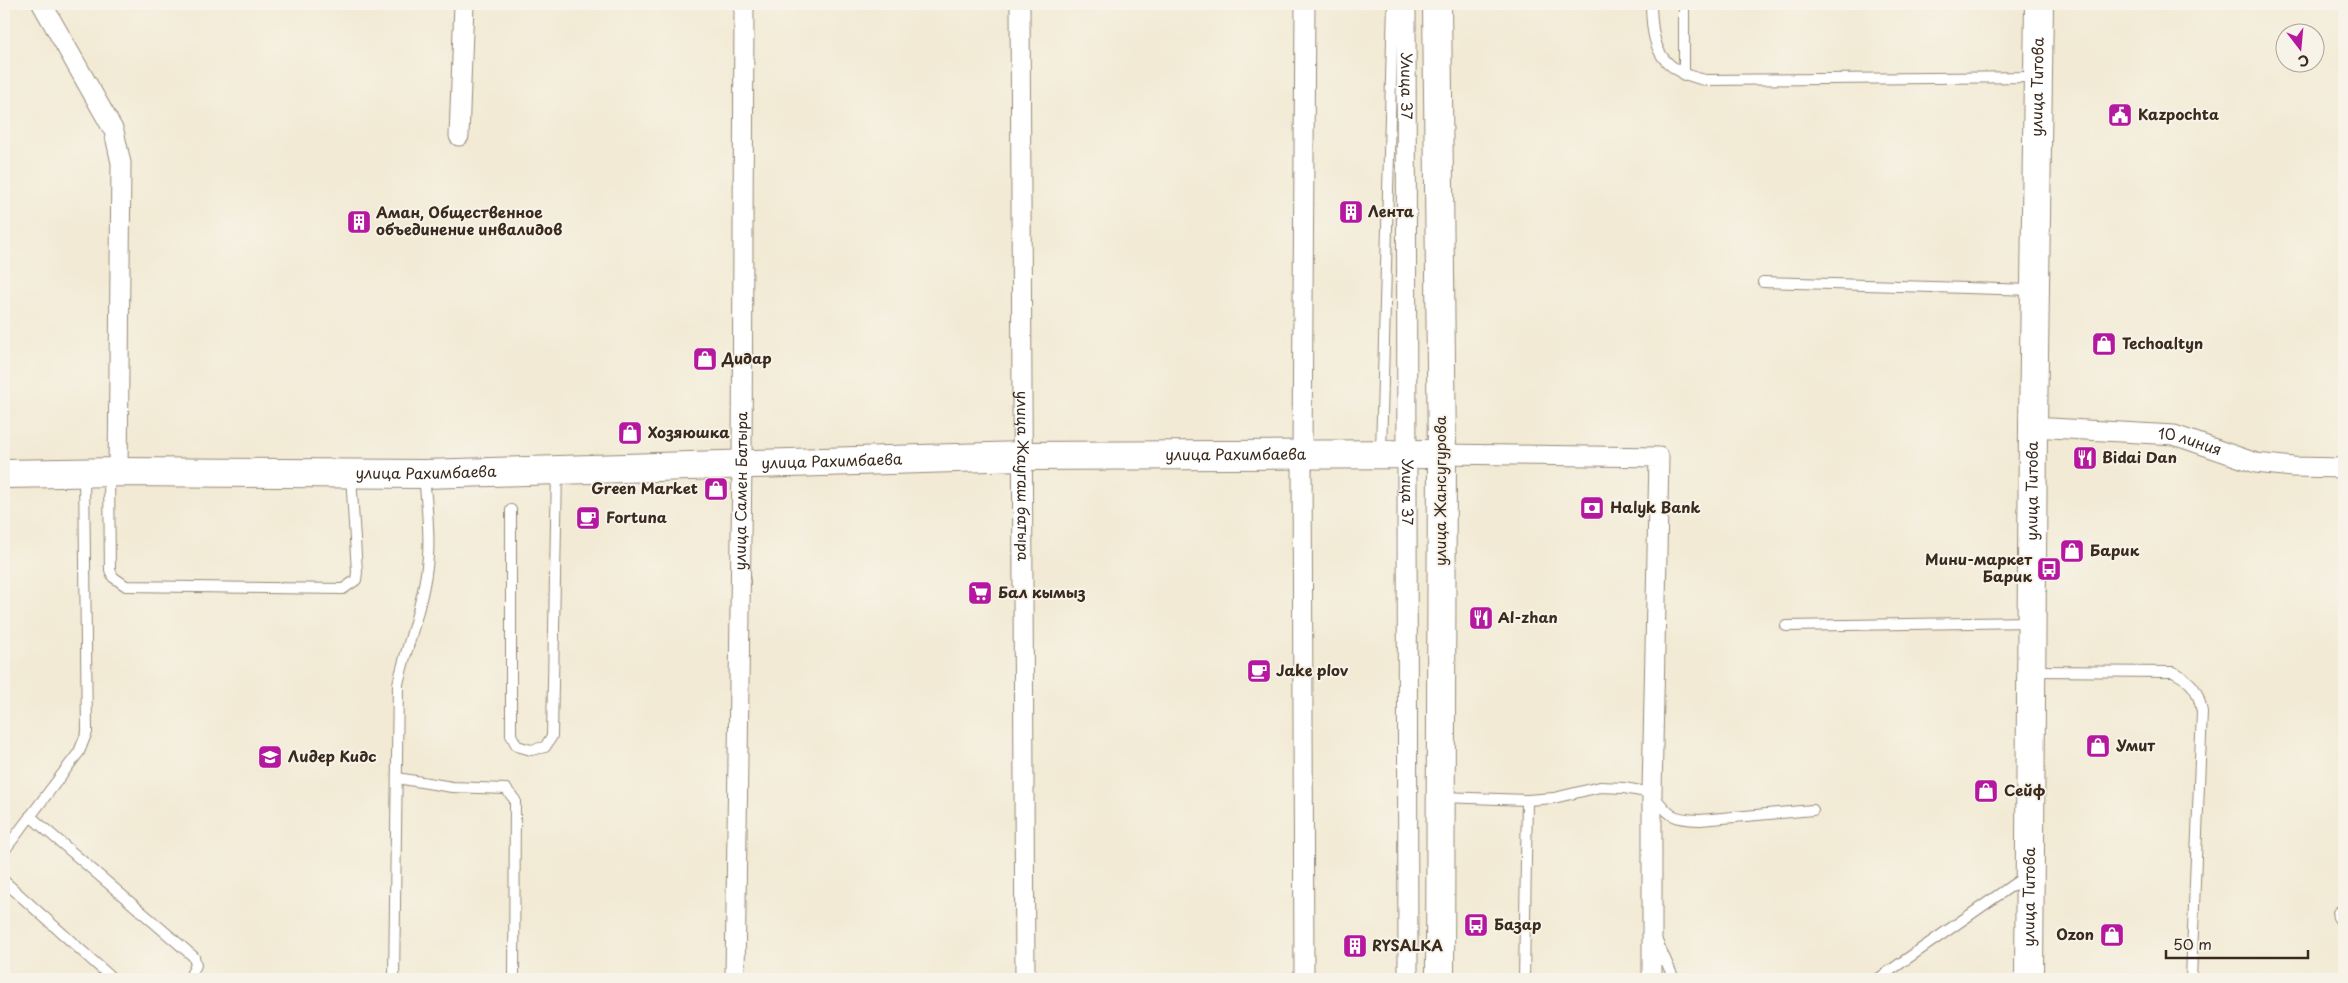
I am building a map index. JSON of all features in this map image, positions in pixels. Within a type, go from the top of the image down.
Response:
[{"type":"street","points":[[42,4],[114,131],[122,164],[104,472]]},
{"type":"street","points":[[459,136],[464,4]]},
{"type":"street","name":"улица Самен Батыра","points":[[735,979],[742,464],[744,4]]},
{"type":"street","name":"улица Жаугаш батыра","points":[[1020,4],[1025,979]]},
{"type":"street","points":[[1304,979],[1302,455],[1305,4]]},
{"type":"street","name":"Улица 37","points":[[1406,4],[1408,979]]},
{"type":"street","name":"улица Жансугурова","points":[[1437,4],[1442,454],[1440,979]]},
{"type":"street","name":"улица Титова","points":[[2029,979],[2032,427],[2039,4]]},
{"type":"street","name":"10 линия","points":[[2032,427],[2174,436],[2256,463],[2293,467],[2344,468]]},
{"type":"street","name":"улица Рахимбаева","points":[[4,474],[104,472],[424,474],[1022,456],[1442,454],[1660,457],[1652,794]]},
{"type":"street","points":[[1652,794],[1652,979]]},
{"type":"lane","points":[[1381,455],[1393,4]]},
{"type":"lane","points":[[1651,4],[1652,33],[1658,49],[1667,63],[1684,75],[1705,80],[2038,77]]},
{"type":"lane","points":[[1684,4],[1684,75]]},
{"type":"lane","points":[[1763,282],[2034,290]]},
{"type":"lane","points":[[511,510],[511,735],[517,746],[531,750],[546,747],[552,736],[557,470]]},
{"type":"lane","points":[[104,472],[110,570],[119,583],[126,586],[343,589],[356,580],[351,474]]},
{"type":"lane","points":[[4,851],[79,752],[87,732],[104,472]]},
{"type":"lane","points":[[394,979],[398,684],[405,653],[415,626],[428,555],[424,474]]},
{"type":"lane","points":[[1786,626],[2031,622]]},
{"type":"lane","points":[[2031,671],[2173,672],[2189,680],[2200,698],[2201,722],[2191,979]]},
{"type":"lane","points":[[397,778],[452,787],[506,789],[515,800],[514,979]]},
{"type":"lane","points":[[1440,797],[1527,800],[1554,798],[1600,787],[1624,788],[1652,794],[1670,814],[1675,818],[1684,820],[1812,810]]},
{"type":"lane","points":[[1524,979],[1527,800]]},
{"type":"lane","points":[[30,816],[194,957],[196,965],[189,979]]},
{"type":"lane","points":[[1878,979],[2030,873]]},
{"type":"lane","points":[[4,881],[113,979]]},
{"type":"lane","points":[[1652,930],[1674,979]]},
{"type":"place","name":"Kazpochta","points":[[2120,115]]},
{"type":"place","name":"Лента","points":[[1351,212]]},
{"type":"place","name":"Аман, Общественное объединение инвалидов","points":[[359,222]]},
{"type":"place","name":"Techoaltyn","points":[[2104,344]]},
{"type":"place","name":"Дидар","points":[[705,359]]},
{"type":"place","name":"Хозяюшка","points":[[630,433]]},
{"type":"place","name":"Bidai Dan","points":[[2085,458]]},
{"type":"place","name":"Green Market","points":[[716,489]]},
{"type":"place","name":"Halyk Bank","points":[[1592,508]]},
{"type":"place","name":"Fortuna","points":[[588,518]]},
{"type":"place","name":"Барик","points":[[2072,551]]},
{"type":"place","name":"Мини-маркет Барик","points":[[2049,569]]},
{"type":"place","name":"Бал кымыз","points":[[980,593]]},
{"type":"place","name":"Al-zhan","points":[[1481,618]]},
{"type":"place","name":"Jake plov","points":[[1259,671]]},
{"type":"place","name":"Умит","points":[[2098,746]]},
{"type":"place","name":"Лидер Кидс","points":[[270,757]]},
{"type":"place","name":"Сейф","points":[[1986,791]]},
{"type":"place","name":"Базар","points":[[1476,925]]},
{"type":"place","name":"Ozon","points":[[2112,935]]},
{"type":"place","name":"RYSALKA","points":[[1355,946]]}]
